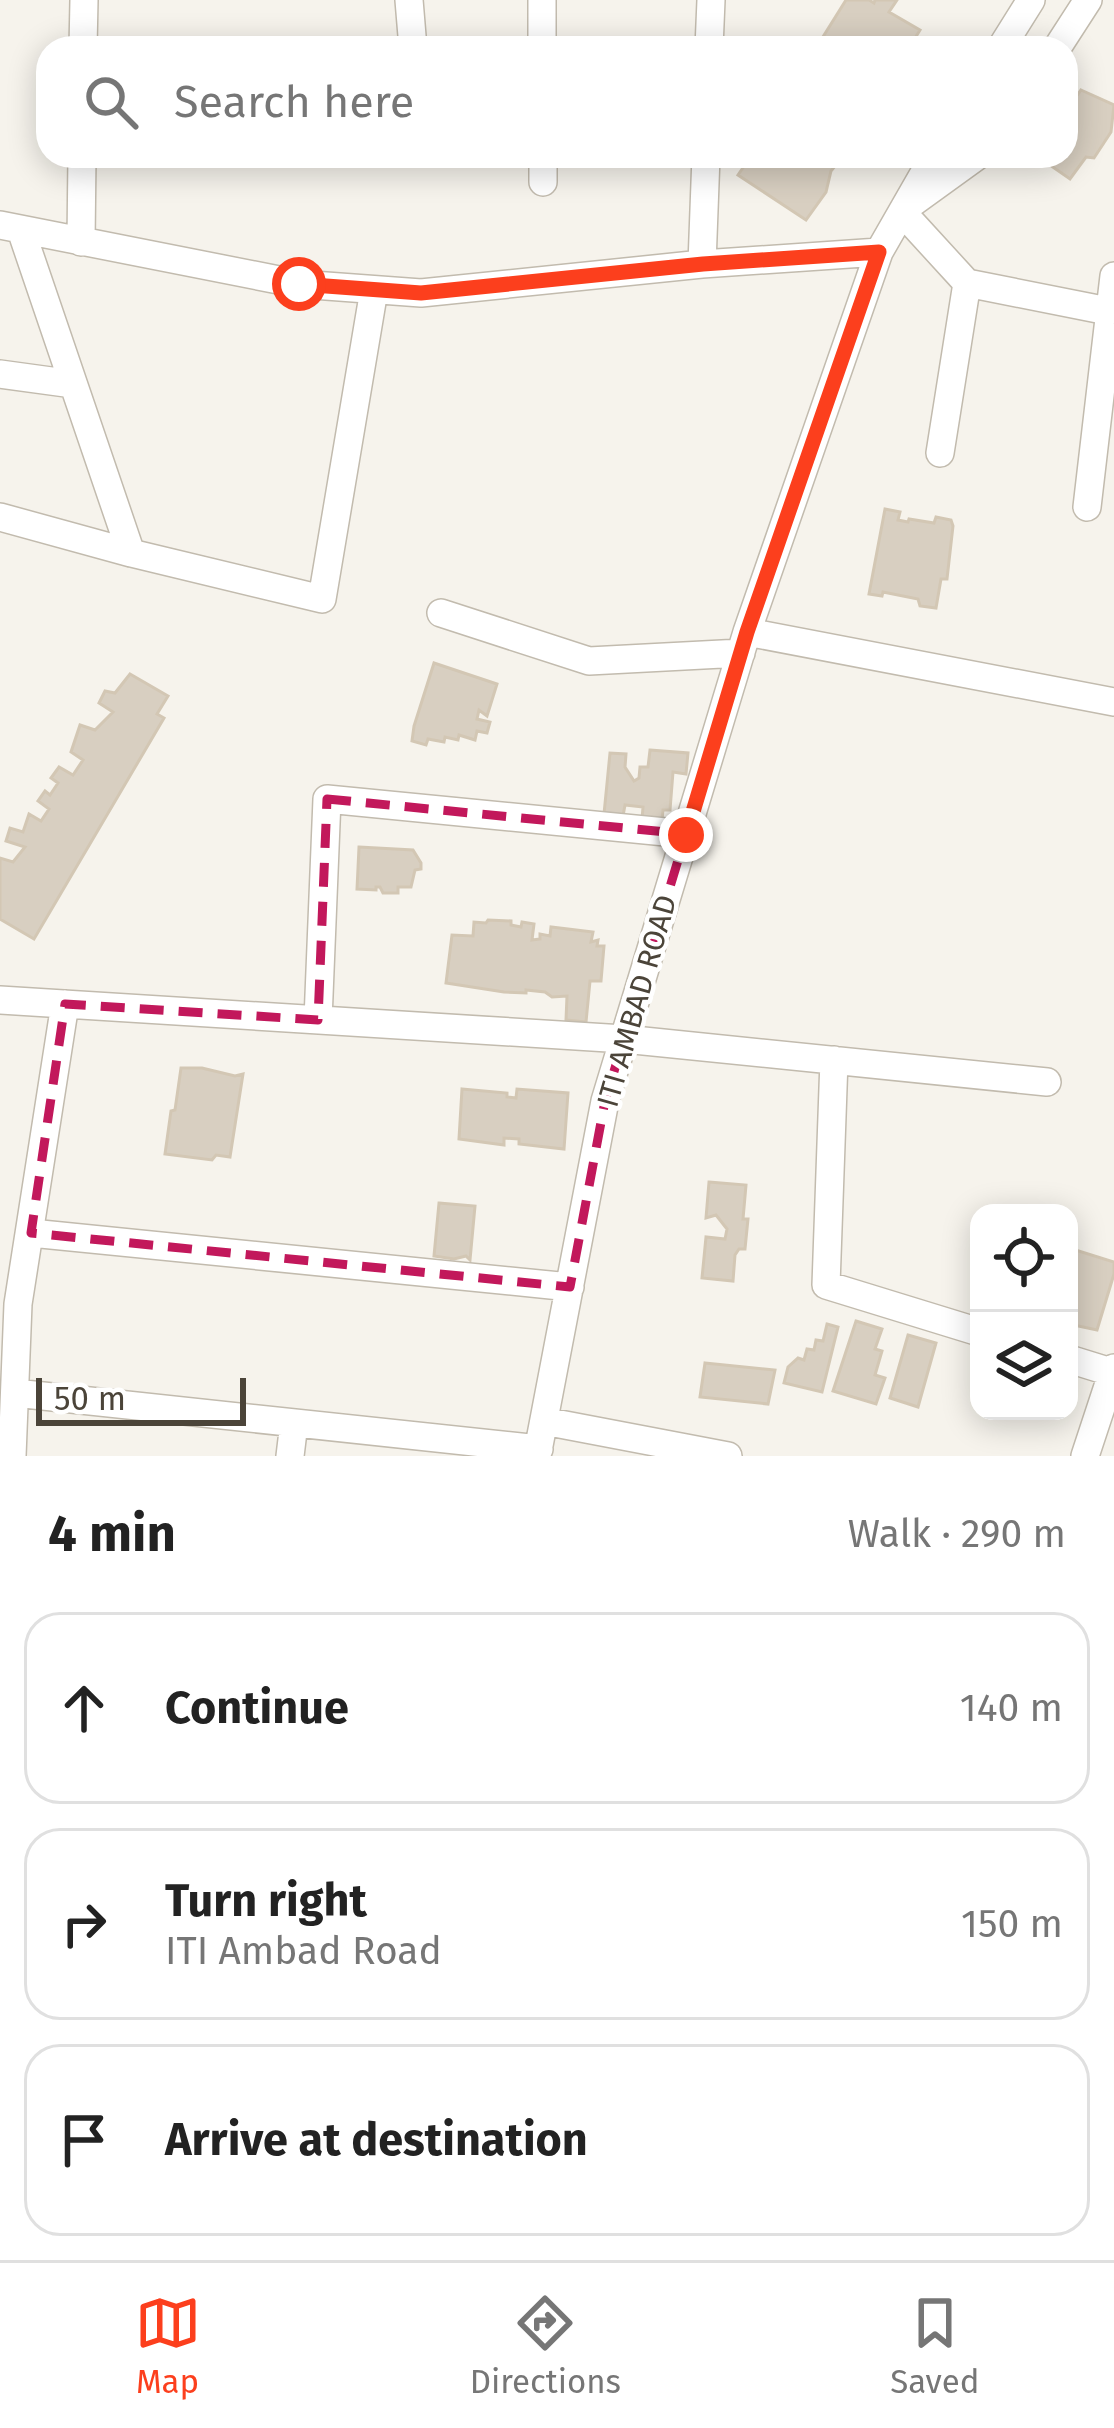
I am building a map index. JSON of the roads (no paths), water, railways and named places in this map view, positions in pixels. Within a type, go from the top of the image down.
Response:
[{"type":"street","points":[[83,36],[84,0]]},
{"type":"street","points":[[409,0],[412,36]]},
{"type":"street","points":[[542,0],[542,36]]},
{"type":"street","points":[[710,36],[711,0]]},
{"type":"street","points":[[1008,36],[1031,0]]},
{"type":"street","points":[[1066,36],[1088,0]]},
{"type":"street","points":[[81,242],[82,168]]},
{"type":"street","points":[[703,264],[706,168]]},
{"type":"street","name":"ITI AMBAD ROAD","points":[[540,1442],[605,1101],[744,642],[879,252],[927,168]]},
{"type":"street","points":[[961,168],[903,210],[967,283],[1108,311]]},
{"type":"street","points":[[10,228],[299,284],[421,293],[703,264],[879,252]]},
{"type":"street","points":[[10,228],[74,384],[130,554]]},
{"type":"street","points":[[1087,507],[1114,276]]},
{"type":"street","points":[[940,453],[967,283]]},
{"type":"street","points":[[0,517],[130,554],[322,599],[374,290]]},
{"type":"street","points":[[0,374],[74,384]]},
{"type":"street","points":[[441,613],[589,661],[744,642],[1114,702]]},
{"type":"street","points":[[318,1020],[327,799],[686,835]]},
{"type":"street","points":[[0,1000],[624,1039],[1047,1082]]},
{"type":"street","points":[[12,1456],[15,1393],[9,1303],[31,1233],[65,1004]]},
{"type":"street","points":[[834,1060],[826,1285],[970,1329]]},
{"type":"street","points":[[31,1233],[570,1287]]},
{"type":"street","points":[[1078,1361],[1114,1371],[1085,1456]]},
{"type":"street","points":[[15,1393],[294,1423],[728,1456]]},
{"type":"street","points":[[290,1456],[294,1423]]}]
